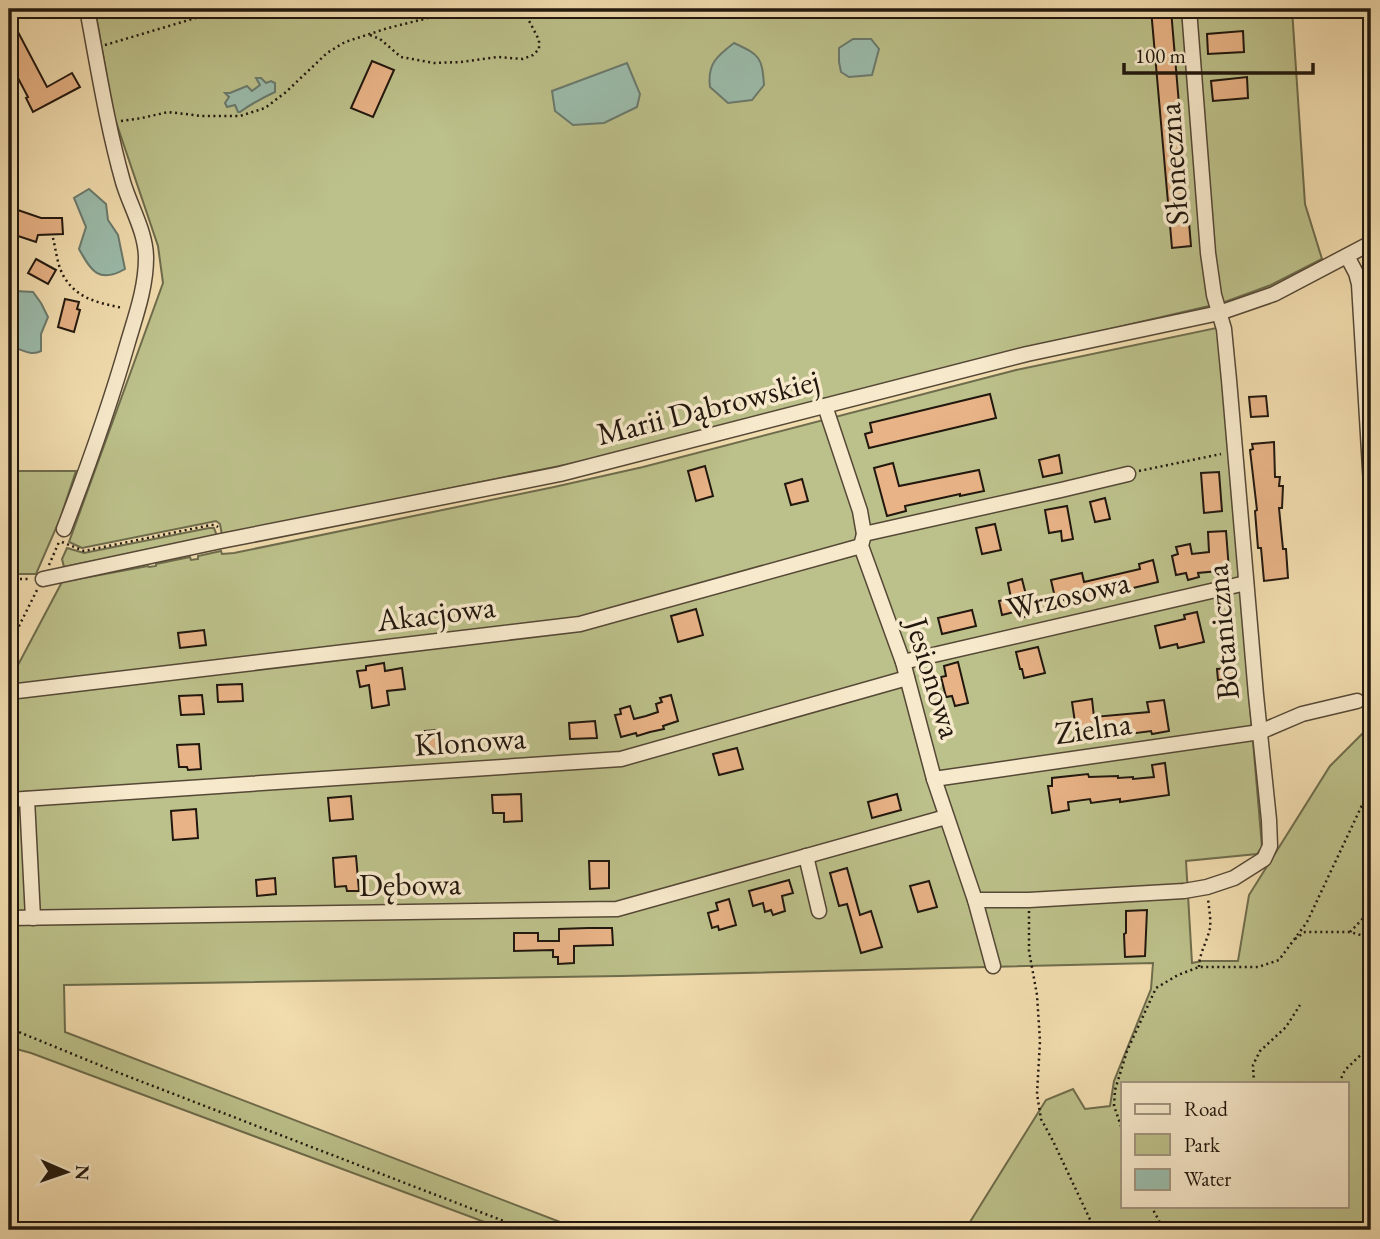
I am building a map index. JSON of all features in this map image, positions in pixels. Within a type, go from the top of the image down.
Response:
[{"type":"street","points":[[62,535],[92,458],[115,386],[137,311],[146,257],[108,122],[88,9]]},
{"type":"street","name":"Słoneczna","points":[[1189,9],[1208,253],[1219,313]]},
{"type":"street","name":"Marii Dąbrowskiej","points":[[43,579],[560,474],[1027,354],[1219,313],[1303,281],[1371,243]]},
{"type":"street","points":[[1347,256],[1359,284],[1371,485]]},
{"type":"street","name":"Botaniczna","points":[[975,900],[1029,900],[1184,891],[1234,878],[1264,859],[1268,853],[1269,820],[1229,380],[1219,313]]},
{"type":"street","name":"Jesionowa","points":[[825,406],[860,511],[863,540],[903,662],[934,779],[975,900],[993,966]]},
{"type":"street","name":"Akacjowa","points":[[9,692],[580,624],[863,540],[1128,474]]},
{"type":"street","name":"Wrzosowa","points":[[903,662],[1246,583]]},
{"type":"street","name":"Klonowa","points":[[9,800],[621,759],[907,678]]},
{"type":"street","name":"Zielna","points":[[934,779],[1260,732],[1302,714],[1364,699]]},
{"type":"street","points":[[27,799],[33,918]]},
{"type":"street","name":"Dębowa","points":[[9,918],[617,909],[946,817]]},
{"type":"street","points":[[806,856],[819,911]]},
{"type":"path","points":[[95,47],[226,9]]},
{"type":"path","points":[[108,122],[168,112],[202,116],[240,116],[265,108],[327,53],[345,42],[464,9]]},
{"type":"path","points":[[370,35],[380,39],[401,57],[414,60],[461,62],[498,57],[523,59],[539,49],[539,40],[523,9]]},
{"type":"path","points":[[53,238],[62,275],[77,293],[95,302],[137,311]]},
{"type":"path","points":[[1128,474],[1235,451]]},
{"type":"path","points":[[9,646],[62,535],[84,551],[211,525],[217,526],[219,531]]},
{"type":"path","points":[[9,579],[43,579]]},
{"type":"path","points":[[1121,1126],[1114,1106],[1115,1090],[1128,1051],[1156,988],[1199,967],[1258,967],[1279,960],[1307,922],[1371,786]]},
{"type":"path","points":[[1199,967],[1210,925],[1207,887]]},
{"type":"path","points":[[1029,900],[1029,951],[1037,995],[1040,1041],[1037,1094],[1041,1119],[1095,1230]]},
{"type":"path","points":[[1350,932],[1371,909]]},
{"type":"path","points":[[1292,941],[1305,932],[1350,932],[1371,938]]},
{"type":"path","points":[[1254,1082],[1252,1065],[1260,1051],[1286,1027],[1300,1005]]},
{"type":"path","points":[[9,1028],[527,1230]]},
{"type":"path","points":[[1339,1082],[1345,1070],[1371,1045]]},
{"type":"path","points":[[1152,1208],[1164,1230]]},
{"type":"green space","points":[[95,9],[1292,9],[1305,204],[1322,259],[1271,285],[1222,303],[1015,351],[584,461],[222,535],[220,524],[216,521],[82,548],[69,542],[163,283],[158,246],[113,113]]},
{"type":"green space","points":[[1216,328],[1262,847],[1257,854],[1186,861],[1192,963],[1238,961],[1249,895],[1330,766],[1371,725],[1371,1230],[965,1230],[1046,1100],[1073,1089],[1085,1109],[1110,1106],[1114,1081],[1151,989],[1153,963],[621,976],[64,985],[65,1032],[581,1230],[506,1230],[9,1047],[9,682],[62,582],[156,566],[190,557],[191,560],[198,559],[198,556],[221,551],[222,554],[234,553],[643,467],[1016,370]]},
{"type":"green space","points":[[9,471],[76,471],[60,519],[36,574],[9,574]]},
{"type":"green space","points":[[214,528],[217,536],[64,567],[62,559],[67,548],[84,553]]},
{"type":"water","points":[[853,39],[871,39],[879,49],[872,75],[849,77],[841,72],[839,48]]},
{"type":"water","points":[[734,43],[758,58],[764,85],[752,100],[728,103],[710,87],[709,79],[712,66],[718,57]]},
{"type":"water","points":[[627,63],[640,94],[637,107],[604,123],[573,125],[555,111],[552,91]]},
{"type":"water","points":[[256,78],[261,78],[266,83],[275,83],[275,92],[240,112],[235,105],[227,107],[225,103],[229,97],[225,93],[247,86],[252,91],[260,85]]},
{"type":"water","points":[[89,189],[106,204],[108,220],[118,235],[125,269],[109,275],[102,275],[92,269],[79,249],[86,227],[74,198]]},
{"type":"water","points":[[9,292],[33,292],[48,317],[41,334],[41,351],[37,353],[9,346]]},
{"type":"building","points":[[1151,9],[1171,10],[1191,246],[1172,248]]},
{"type":"building","points":[[9,15],[47,87],[72,73],[80,87],[33,112],[9,61]]},
{"type":"building","points":[[1243,31],[1244,52],[1208,54],[1207,34]]},
{"type":"building","points":[[372,61],[394,70],[373,117],[351,108]]},
{"type":"building","points":[[1247,77],[1248,98],[1213,101],[1211,81]]},
{"type":"building","points":[[12,208],[41,218],[62,218],[63,234],[38,235],[36,242],[9,233]]},
{"type":"building","points":[[36,259],[56,270],[48,284],[28,273]]},
{"type":"building","points":[[65,299],[79,302],[77,309],[80,310],[74,332],[58,327]]},
{"type":"building","points":[[990,394],[996,418],[869,448],[865,434],[872,432],[870,423]]},
{"type":"building","points":[[1266,396],[1268,416],[1251,417],[1249,397]]},
{"type":"building","points":[[1274,442],[1275,477],[1280,477],[1279,486],[1283,486],[1282,508],[1279,508],[1288,578],[1264,581],[1261,548],[1258,548],[1250,450],[1253,449],[1252,444]]},
{"type":"building","points":[[1059,455],[1062,473],[1043,477],[1039,460]]},
{"type":"building","points":[[893,463],[899,486],[979,470],[984,491],[905,506],[906,511],[887,516],[874,468]]},
{"type":"building","points":[[705,466],[713,496],[696,501],[688,471]]},
{"type":"building","points":[[1219,472],[1222,511],[1204,513],[1201,473]]},
{"type":"building","points":[[802,479],[808,501],[791,505],[785,484]]},
{"type":"building","points":[[1105,498],[1110,519],[1095,522],[1090,502]]},
{"type":"building","points":[[1067,506],[1073,539],[1062,541],[1061,531],[1049,533],[1045,510]]},
{"type":"building","points":[[995,524],[1001,550],[982,554],[976,528]]},
{"type":"building","points":[[1226,531],[1229,570],[1198,573],[1199,577],[1188,580],[1186,573],[1176,575],[1172,556],[1178,554],[1176,547],[1190,544],[1192,554],[1209,552],[1208,532]]},
{"type":"building","points":[[1153,560],[1158,582],[1076,604],[1074,597],[1056,602],[1051,580],[1082,573],[1084,582],[1140,569],[1139,564]]},
{"type":"building","points":[[1022,579],[1031,615],[1020,618],[1018,611],[1002,615],[999,601],[1011,598],[1008,583]]},
{"type":"building","points":[[696,609],[703,635],[678,642],[671,616]]},
{"type":"building","points":[[972,610],[976,626],[942,634],[938,618]]},
{"type":"building","points":[[1197,612],[1204,642],[1178,648],[1177,644],[1160,648],[1155,626],[1185,619],[1184,615]]},
{"type":"building","points":[[204,630],[206,645],[180,648],[178,633]]},
{"type":"building","points":[[1038,647],[1045,673],[1024,678],[1016,652]]},
{"type":"building","points":[[958,662],[968,703],[955,706],[952,696],[946,697],[941,677],[946,676],[944,666]]},
{"type":"building","points":[[384,663],[385,671],[402,668],[405,689],[387,691],[389,705],[372,708],[369,685],[360,687],[357,671],[366,670],[366,666]]},
{"type":"building","points":[[1233,668],[1233,679],[1218,680],[1217,669]]},
{"type":"building","points":[[242,684],[243,701],[218,702],[217,685]]},
{"type":"building","points":[[202,695],[204,714],[181,715],[179,696]]},
{"type":"building","points":[[671,695],[678,721],[663,726],[664,729],[621,737],[615,715],[621,714],[620,709],[630,706],[634,719],[646,716],[658,712],[656,704],[662,702],[660,698]]},
{"type":"building","points":[[1092,699],[1094,717],[1149,712],[1147,702],[1164,700],[1169,731],[1083,740],[1082,735],[1077,736],[1072,702]]},
{"type":"building","points":[[595,721],[597,738],[570,739],[569,723]]},
{"type":"building","points":[[439,730],[440,750],[426,751],[425,731]]},
{"type":"building","points":[[199,744],[201,769],[188,770],[187,767],[179,767],[177,745]]},
{"type":"building","points":[[737,748],[743,769],[719,775],[713,754]]},
{"type":"building","points":[[1165,763],[1169,795],[1120,802],[1120,799],[1091,803],[1090,799],[1068,802],[1069,810],[1052,813],[1048,786],[1052,786],[1052,778],[1088,774],[1089,777],[1118,776],[1133,779],[1154,777],[1152,765]]},
{"type":"building","points":[[521,794],[522,821],[504,822],[504,813],[493,813],[492,795]]},
{"type":"building","points":[[897,794],[901,810],[872,818],[868,802]]},
{"type":"building","points":[[351,796],[353,819],[330,821],[328,798]]},
{"type":"building","points":[[196,809],[198,838],[173,840],[171,811]]},
{"type":"building","points":[[356,856],[359,891],[347,891],[346,886],[335,887],[333,858]]},
{"type":"building","points":[[589,861],[609,861],[609,888],[590,889]]},
{"type":"building","points":[[847,868],[860,915],[871,911],[882,947],[861,953],[847,904],[839,906],[830,873]]},
{"type":"building","points":[[275,878],[276,894],[257,896],[256,880]]},
{"type":"building","points":[[789,880],[793,893],[782,896],[785,911],[773,915],[771,910],[765,912],[763,903],[753,906],[749,891]]},
{"type":"building","points":[[929,881],[937,907],[918,912],[910,886]]},
{"type":"building","points":[[729,899],[736,925],[719,930],[718,926],[712,928],[708,913],[718,910],[716,903]]},
{"type":"building","points":[[1147,910],[1145,956],[1125,957],[1126,911]]},
{"type":"building","points":[[612,928],[613,945],[574,946],[574,963],[558,964],[558,957],[553,957],[553,950],[514,951],[514,933],[538,933],[538,941],[559,941],[559,929]]}]
